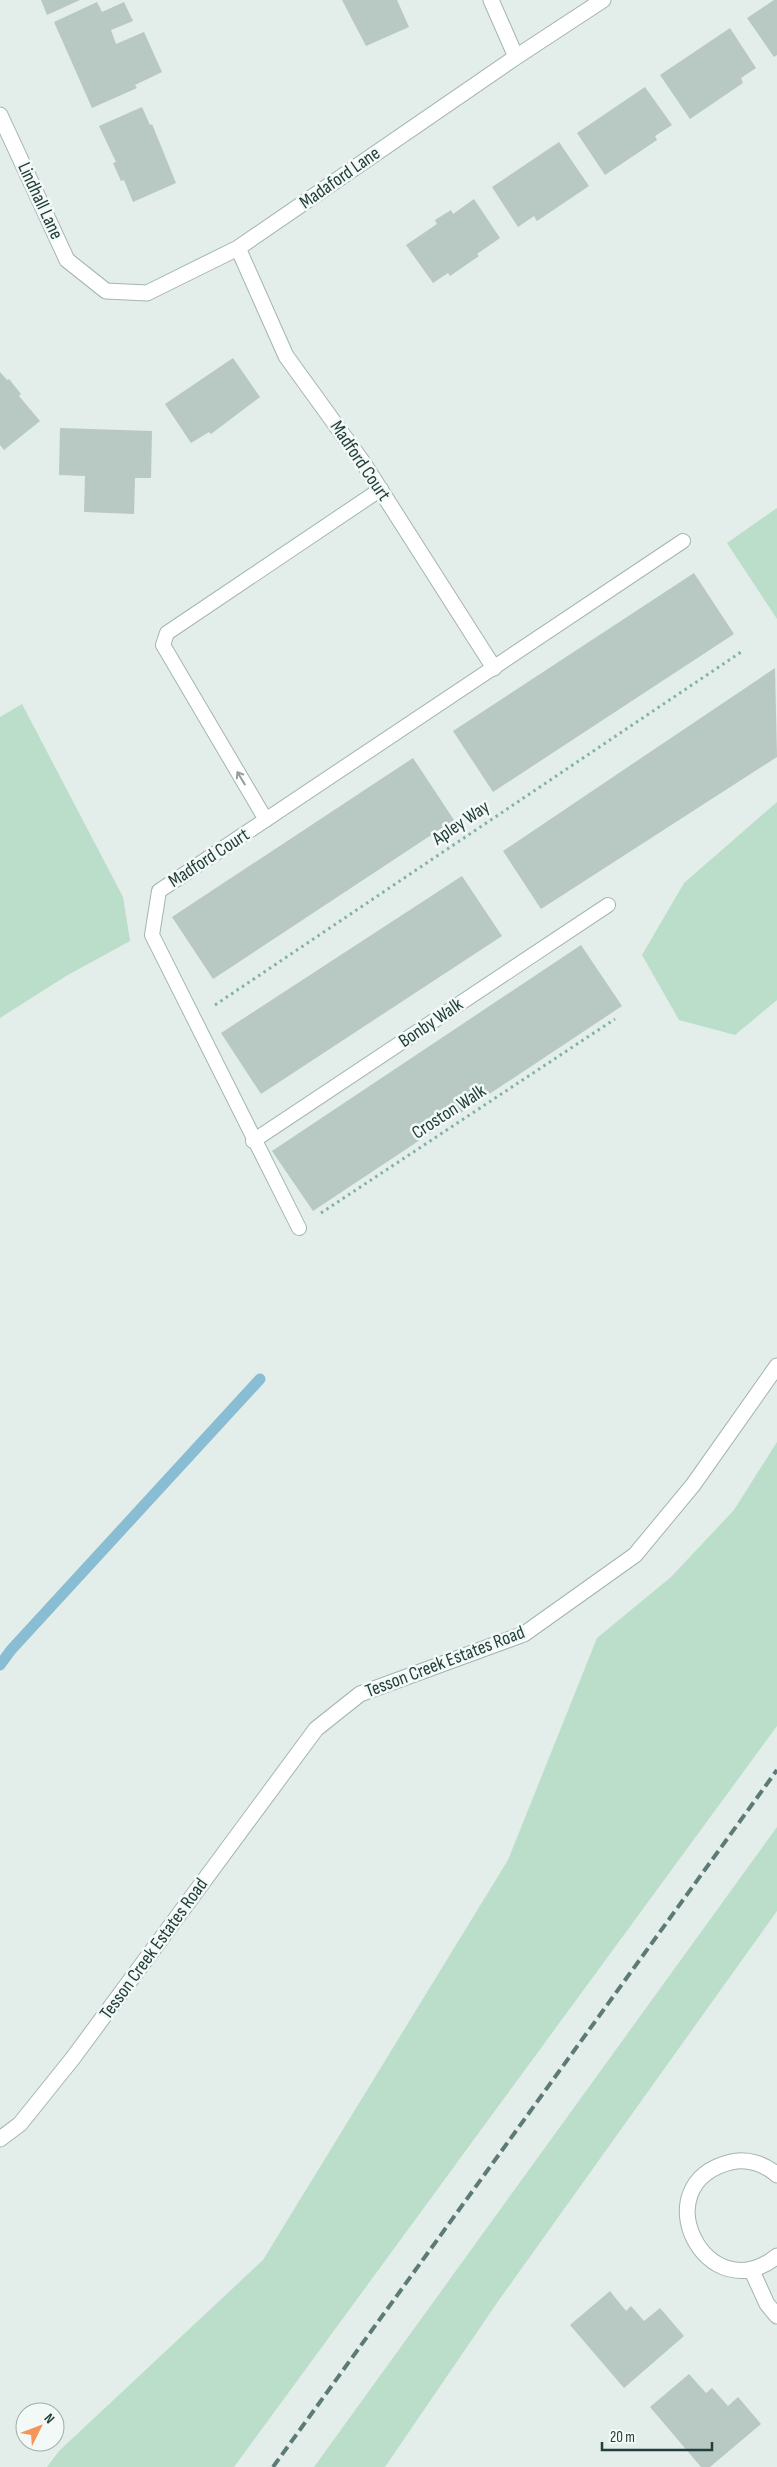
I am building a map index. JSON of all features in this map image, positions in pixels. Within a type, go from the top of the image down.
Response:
[{"type":"street","points":[[491,0],[516,57]]},
{"type":"street","name":"Madaford Lane","points":[[67,260],[106,291],[147,293],[238,248],[602,0]]},
{"type":"street","name":"Lindhall Lane","points":[[0,115],[67,260]]},
{"type":"street","name":"Madford Court","points":[[238,248],[286,356],[381,489],[494,668]]},
{"type":"street","name":"Tesson Creek Estates Road","points":[[0,2139],[20,2124],[73,2058],[316,1729],[360,1694],[524,1634],[635,1555],[693,1485],[777,1366]]},
{"type":"street","points":[[777,2175],[756,2162],[738,2160],[721,2164],[706,2174],[694,2187],[688,2204],[687,2221],[692,2238],[703,2253],[716,2264],[734,2269],[751,2269],[768,2263],[777,2256]]},
{"type":"street","points":[[751,2269],[767,2304],[777,2316]]},
{"type":"lane","points":[[266,820],[163,645],[167,633],[381,489]]},
{"type":"lane","name":"Madford Court","points":[[298,1228],[152,935],[159,891],[682,541]]},
{"type":"lane","name":"Bonby Walk","points":[[253,1141],[608,906]]},
{"type":"path","name":"Apley Way","points":[[194,1018],[744,650]]},
{"type":"path","name":"Croston Walk","points":[[298,1228],[615,1019]]},
{"type":"green space","points":[[777,508],[777,619],[727,543]]},
{"type":"green space","points":[[22,704],[123,897],[130,941],[66,976],[0,1018],[0,717]]},
{"type":"green space","points":[[777,802],[777,1000],[735,1035],[679,1020],[642,955],[684,883]]},
{"type":"green space","points":[[777,1442],[777,1726],[234,2467],[47,2467],[58,2452],[65,2452],[65,2445],[263,2260],[508,1860],[597,1638],[671,1577],[734,1510]]},
{"type":"green space","points":[[777,1827],[777,1911],[499,2300],[385,2467],[314,2467]]},
{"type":"building","points":[[41,0],[80,0],[47,15]]},
{"type":"building","points":[[342,0],[397,0],[409,27],[366,46]]},
{"type":"building","points":[[774,0],[777,0],[777,55],[774,57],[747,18]]},
{"type":"building","points":[[97,2],[102,12],[124,2],[133,21],[111,30],[116,44],[144,32],[162,72],[135,85],[137,88],[92,108],[54,22]]},
{"type":"building","points":[[730,28],[756,68],[741,78],[743,83],[690,119],[660,75]]},
{"type":"building","points":[[645,87],[672,125],[655,136],[657,140],[605,175],[577,133]]},
{"type":"building","points":[[142,107],[150,125],[152,124],[176,183],[133,202],[124,180],[121,181],[113,163],[116,162],[99,126]]},
{"type":"building","points":[[559,142],[589,186],[537,221],[534,216],[518,227],[492,187]]},
{"type":"building","points":[[474,199],[500,238],[477,254],[479,256],[450,276],[448,273],[433,283],[406,245],[437,224],[435,220],[451,210],[453,214]]},
{"type":"building","points":[[233,358],[260,397],[211,434],[209,432],[191,443],[165,404]]},
{"type":"building","points":[[0,372],[7,380],[9,379],[21,394],[19,396],[40,421],[4,450],[0,445]]},
{"type":"building","points":[[60,428],[152,431],[151,478],[135,478],[134,514],[84,512],[85,476],[59,475]]},
{"type":"building","points":[[694,573],[734,634],[493,792],[453,731]]},
{"type":"building","points":[[775,668],[777,757],[541,909],[503,851]]},
{"type":"building","points":[[413,758],[454,820],[213,979],[172,917]]},
{"type":"building","points":[[462,876],[502,936],[261,1094],[221,1033]]},
{"type":"building","points":[[581,945],[622,1006],[313,1211],[272,1151]]},
{"type":"building","points":[[610,2291],[626,2311],[631,2306],[644,2321],[660,2308],[684,2336],[624,2388],[570,2325]]},
{"type":"building","points":[[689,2374],[706,2393],[712,2388],[728,2406],[738,2397],[761,2424],[710,2467],[701,2467],[650,2407]]},
{"type":"waterway","points":[[0,1665],[11,1650],[260,1379]]},
{"type":"railway","points":[[273,2467],[777,1770]]}]
